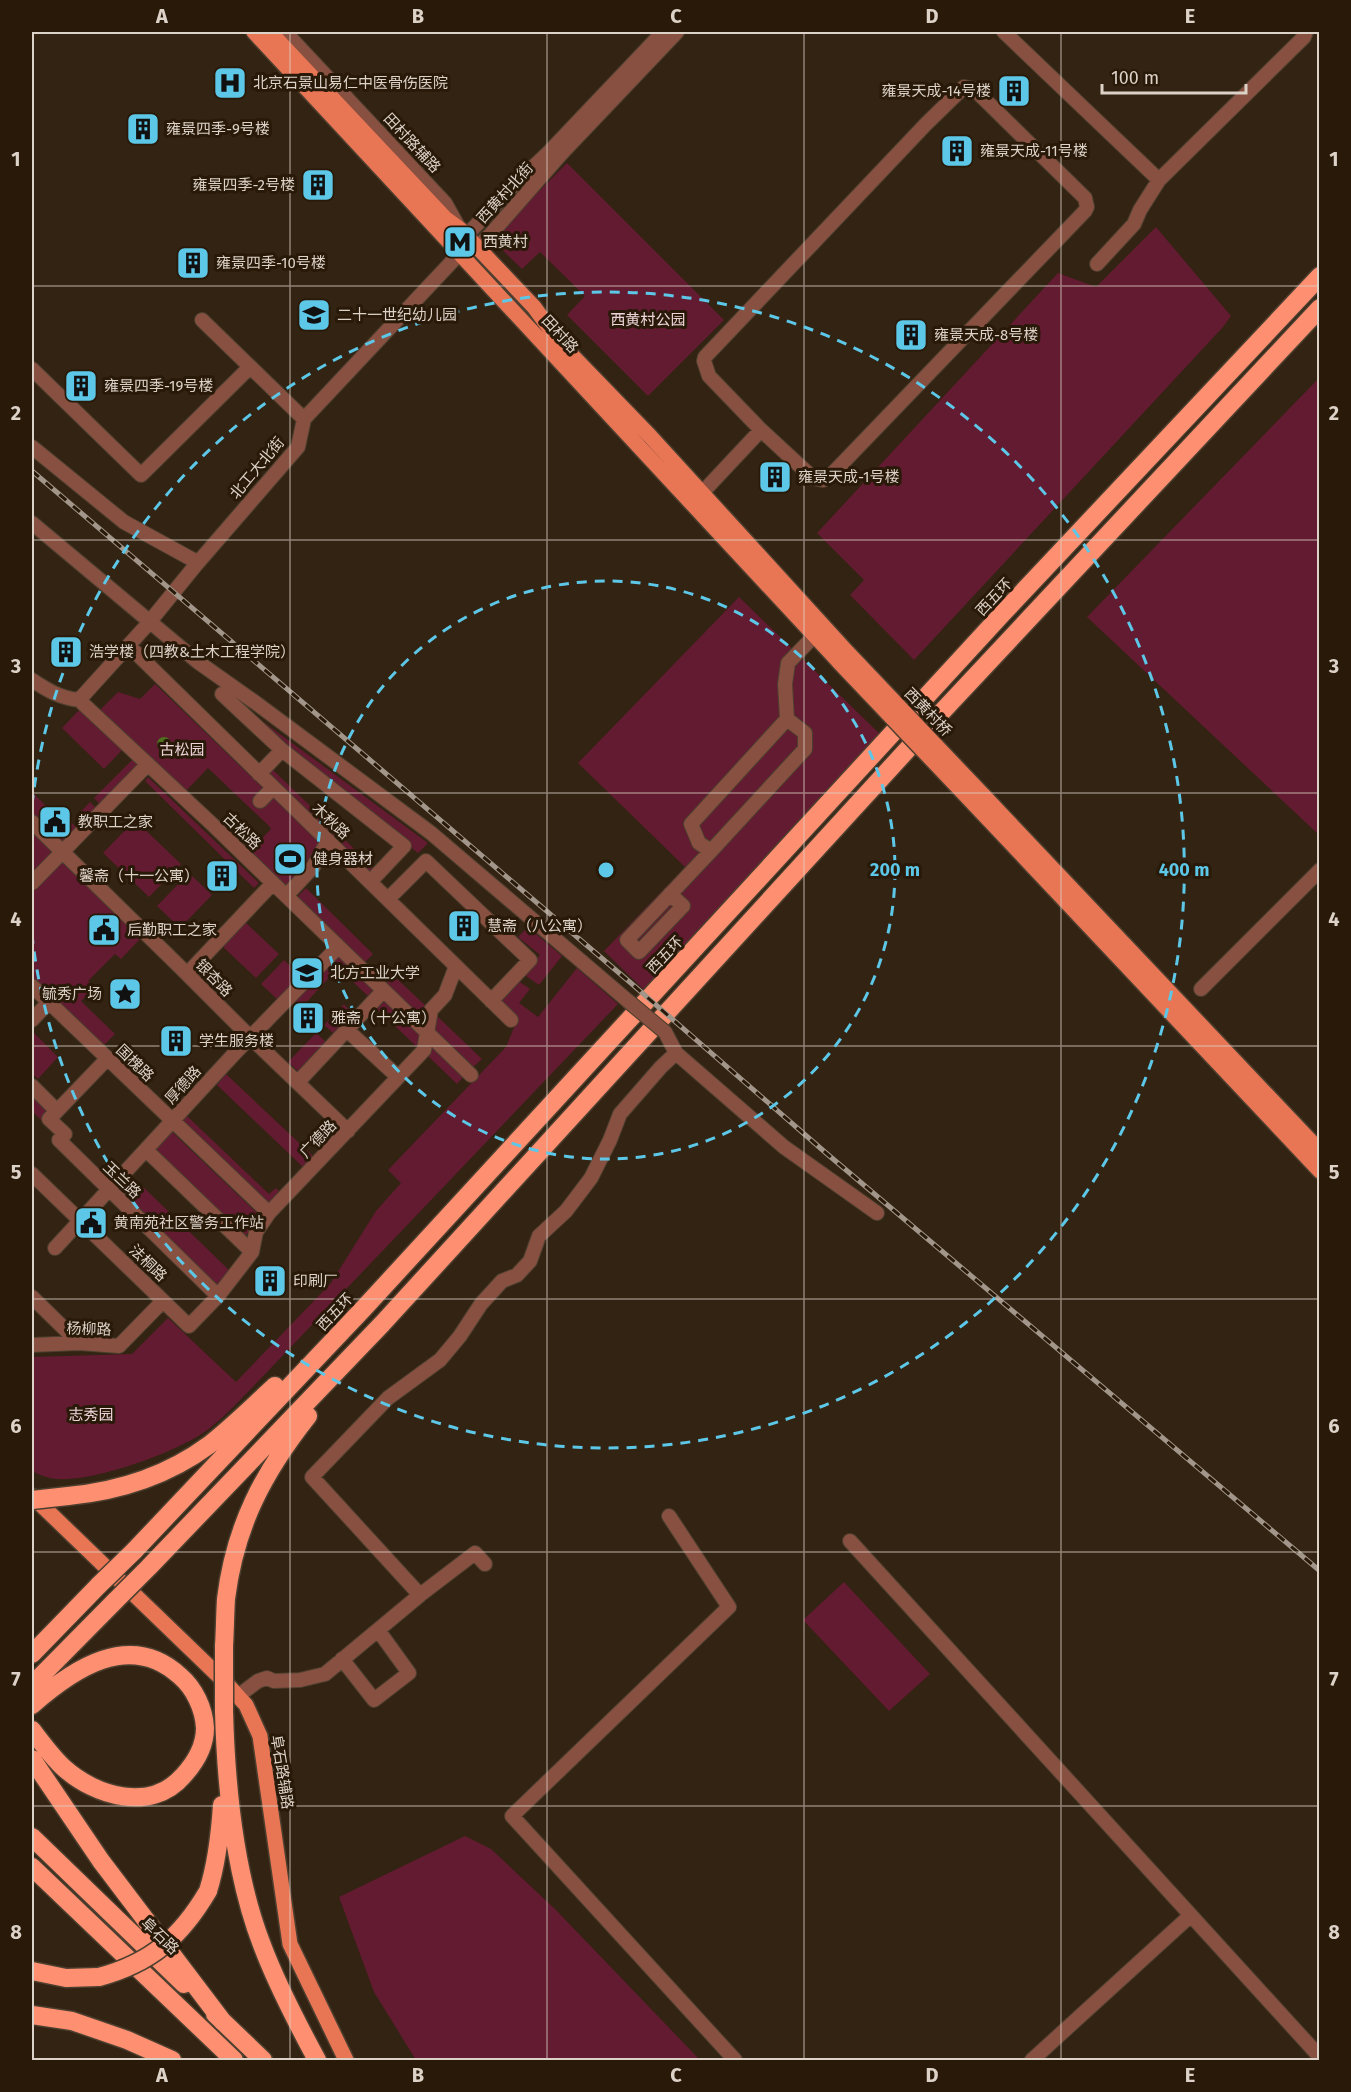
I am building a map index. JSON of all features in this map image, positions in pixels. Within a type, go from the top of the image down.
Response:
[{"type":"highway","name":"西五环","points":[[32,1654],[134,1551],[364,1308],[1004,613],[1320,276]]},
{"type":"highway","points":[[32,1705],[38,1685],[116,1600],[382,1324],[938,716],[1320,308]]},
{"type":"highway","points":[[32,1498],[120,1489],[152,1478],[180,1463],[210,1444],[364,1308]]},
{"type":"highway","points":[[32,1971],[66,1978],[99,1977],[139,1963],[178,1934],[194,1915],[208,1891],[215,1869],[220,1838],[225,1763],[226,1600],[233,1562],[245,1519],[259,1487],[284,1446],[382,1324]]},
{"type":"highway","points":[[32,1730],[64,1768],[82,1781],[101,1791],[124,1797],[145,1797],[164,1791],[180,1780],[194,1764],[201,1749],[205,1728],[200,1703],[188,1683],[172,1668],[150,1657],[130,1654],[109,1656],[38,1685]]},
{"type":"highway","points":[[32,1759],[101,1861],[224,2022]]},
{"type":"highway","points":[[225,1763],[231,1817],[246,1891],[261,1943],[295,2020],[317,2061]]},
{"type":"highway","name":"阜石路","points":[[32,1838],[263,2061]]},
{"type":"highway","points":[[32,1867],[234,2061]]},
{"type":"highway","points":[[32,2001],[72,2021],[127,2040],[172,2061]]},
{"type":"highway","points":[[32,2015],[72,2021]]},
{"type":"main road","name":"田村路","points":[[254,32],[815,635],[843,657]]},
{"type":"main road","name":"田村路","points":[[270,32],[445,218],[463,233],[534,307],[561,344],[650,436],[843,657]]},
{"type":"main road","name":"西黄村桥","points":[[843,657],[978,800]]},
{"type":"main road","points":[[978,800],[1320,1151]]},
{"type":"main road","points":[[978,800],[1320,1171]]},
{"type":"main road","name":"阜石路辅路","points":[[32,1498],[246,1706],[260,1736],[291,1944],[346,2061]]},
{"type":"street","name":"田村路辅路","points":[[285,32],[445,203],[463,233]]},
{"type":"street","name":"西黄村北街","points":[[663,32],[549,152],[463,233],[460,253],[476,248],[677,32]]},
{"type":"street","points":[[1004,32],[1159,180]]},
{"type":"street","points":[[1096,264],[1134,224],[1159,180],[1304,37],[1306,32]]},
{"type":"street","points":[[964,87],[974,89],[1084,198],[1087,207],[1085,212],[828,477],[823,480],[813,478],[761,430],[709,376],[704,361],[708,352],[926,124],[964,87]]},
{"type":"street","name":"北工大北街","points":[[79,700],[129,646],[197,562],[298,447],[304,419],[460,253]]},
{"type":"street","points":[[202,320],[304,419]]},
{"type":"street","points":[[32,369],[141,475],[250,368]]},
{"type":"street","points":[[701,494],[761,430]]},
{"type":"street","points":[[32,447],[124,522],[197,562]]},
{"type":"street","points":[[32,523],[148,623],[198,662],[431,833],[665,1032],[676,1053],[784,1148],[877,1213]]},
{"type":"street","points":[[711,851],[699,843],[691,824],[787,719],[785,684],[788,663],[815,635]]},
{"type":"street","name":"木秋路","points":[[129,646],[511,1020]]},
{"type":"street","name":"古松路","points":[[32,680],[66,699],[79,700],[471,1074]]},
{"type":"street","points":[[222,694],[282,750],[404,846],[370,882]]},
{"type":"street","points":[[670,894],[805,750],[805,733],[787,719]]},
{"type":"street","points":[[259,774],[282,750]]},
{"type":"street","points":[[32,884],[148,764]]},
{"type":"street","points":[[260,801],[273,788]]},
{"type":"street","name":"银杏路","points":[[32,822],[348,1131]]},
{"type":"street","points":[[286,896],[313,867],[328,841]]},
{"type":"street","points":[[388,899],[426,861],[530,960],[491,1001]]},
{"type":"street","points":[[1201,989],[1320,870]]},
{"type":"street","points":[[187,974],[273,883]]},
{"type":"street","name":"厚德路","points":[[55,1248],[250,1037],[338,947]]},
{"type":"street","name":"广德路","points":[[189,1326],[218,1296],[252,1252],[256,1232],[269,1213],[424,1050],[431,1010],[445,995],[456,966]]},
{"type":"street","name":"国槐路","points":[[32,986],[269,1213]]},
{"type":"street","points":[[298,1082],[383,991]]},
{"type":"street","points":[[32,1020],[49,1002]]},
{"type":"street","points":[[347,1029],[398,1077]]},
{"type":"street","points":[[420,1595],[312,1477],[388,1398],[440,1360],[460,1336],[481,1304],[502,1281],[517,1275],[530,1261],[539,1236],[566,1211],[591,1178],[620,1114],[676,1053]]},
{"type":"street","points":[[57,1111],[107,1059]]},
{"type":"street","name":"玉兰路","points":[[32,1086],[57,1111],[49,1119],[65,1134],[59,1140],[218,1296]]},
{"type":"street","points":[[146,1150],[252,1252]]},
{"type":"street","name":"法桐路","points":[[32,1174],[189,1326]]},
{"type":"street","points":[[32,1297],[79,1343]]},
{"type":"street","name":"杨柳路","points":[[32,1345],[79,1343],[119,1346],[163,1301]]},
{"type":"street","points":[[669,1516],[729,1607],[512,1816],[735,2061]]},
{"type":"street","points":[[850,1541],[1320,2057]]},
{"type":"street","points":[[238,1696],[258,1681],[267,1678],[274,1681],[300,1680],[325,1674],[474,1552],[486,1564]]},
{"type":"street","points":[[342,1659],[374,1700],[409,1673],[378,1630]]},
{"type":"street","points":[[1032,2061],[1190,1916]]},
{"type":"green space","name":"西黄村公园","points":[[567,163],[724,320],[648,396],[567,315],[585,296],[540,252],[522,269],[491,239]]},
{"type":"green space","points":[[1156,227],[1231,316],[914,660],[850,595],[864,580],[817,533],[1058,273],[1096,287]]},
{"type":"green space","points":[[1319,378],[1319,835],[1087,617]]},
{"type":"green space","points":[[739,597],[886,740],[643,989],[604,951],[685,867],[578,763]]},
{"type":"green space","name":"古松园","points":[[155,684],[321,844],[310,864],[285,889],[248,853],[271,829],[269,826],[208,768],[185,792],[100,710],[118,692],[140,699]]},
{"type":"green space","points":[[227,695],[428,843],[418,853],[285,747]]},
{"type":"green space","points":[[81,708],[123,749],[104,769],[62,728]]},
{"type":"green space","points":[[133,759],[141,766],[102,806],[94,798]]},
{"type":"green space","points":[[271,768],[374,868],[368,874],[265,774]]},
{"type":"green space","points":[[148,777],[259,883],[254,888],[145,781]]},
{"type":"green space","points":[[32,792],[47,807],[39,822],[32,814]]},
{"type":"green space","points":[[90,802],[98,810],[83,826],[75,818]]},
{"type":"green space","points":[[135,820],[181,864],[149,897],[103,853]]},
{"type":"green space","points":[[71,822],[77,828],[67,839],[58,842],[61,833]]},
{"type":"green space","points":[[32,830],[141,938],[121,959],[115,954],[88,981],[94,988],[81,1001],[115,1034],[102,1047],[32,981]]},
{"type":"green space","points":[[189,873],[212,895],[180,928],[157,906]]},
{"type":"green space","points":[[306,888],[373,954],[362,965],[295,899]]},
{"type":"green space","points":[[244,921],[279,954],[256,978],[221,945]]},
{"type":"green space","points":[[528,927],[562,956],[539,985],[523,974],[540,955],[518,937]]},
{"type":"green space","points":[[338,952],[374,988],[368,996],[338,968],[302,1007],[293,998]]},
{"type":"green space","points":[[284,960],[301,976],[278,1000],[261,984]]},
{"type":"green space","points":[[380,963],[427,1007],[423,1023],[370,973]]},
{"type":"green space","name":"志秀园","points":[[577,968],[618,1004],[224,1416],[197,1437],[180,1446],[141,1462],[100,1474],[62,1479],[49,1478],[32,1471],[32,1357],[132,1354],[168,1318],[236,1382],[331,1283],[376,1211],[401,1183],[388,1170],[506,1047],[517,1020],[498,1001],[517,980],[530,989],[519,1003],[538,1017]]},
{"type":"green space","points":[[385,998],[420,1032],[417,1047],[376,1008]]},
{"type":"green space","points":[[344,1004],[352,1013],[333,1033],[324,1025]]},
{"type":"green space","points":[[436,1015],[482,1059],[471,1069],[433,1032]]},
{"type":"green space","points":[[32,1031],[58,1057],[38,1079],[32,1073]]},
{"type":"green space","points":[[316,1033],[326,1042],[298,1071],[288,1062]]},
{"type":"green space","points":[[431,1042],[465,1075],[457,1084],[428,1056]]},
{"type":"green space","points":[[226,1074],[313,1156],[303,1167],[217,1085]]},
{"type":"green space","points":[[32,1095],[49,1111],[41,1120],[32,1111]]},
{"type":"green space","points":[[187,1116],[269,1194],[276,1188],[282,1194],[269,1207],[181,1123]]},
{"type":"green space","points":[[172,1132],[262,1218],[245,1236],[155,1150]]},
{"type":"green space","points":[[135,1179],[229,1270],[218,1286],[122,1193]]},
{"type":"green space","points":[[844,1582],[930,1674],[889,1711],[803,1620]]},
{"type":"green space","points":[[465,1836],[491,1849],[555,1909],[700,2060],[416,2060],[374,1992],[339,1897]]},
{"type":"shaded area","points":[[164,737],[169,739],[171,744],[169,749],[164,751],[159,749],[157,744],[159,739]]},
{"type":"railway","points":[[32,471],[826,1153],[1320,1571]]},
{"type":"place","name":"北京石景山易仁中医骨伤医院","points":[[230,83]]},
{"type":"place","name":"雍景天成-14号楼","points":[[1014,91]]},
{"type":"place","name":"雍景四季-9号楼","points":[[143,129]]},
{"type":"place","name":"雍景天成-11号楼","points":[[957,151]]},
{"type":"place","name":"雍景四季-2号楼","points":[[318,185]]},
{"type":"place","name":"西黄村","points":[[460,242]]},
{"type":"place","name":"雍景四季-10号楼","points":[[193,263]]},
{"type":"place","name":"二十一世纪幼儿园","points":[[314,315]]},
{"type":"place","name":"雍景天成-8号楼","points":[[911,335]]},
{"type":"place","name":"雍景四季-19号楼","points":[[81,386]]},
{"type":"place","name":"雍景天成-1号楼","points":[[775,477]]},
{"type":"place","name":"浩学楼（四教&土木工程学院）","points":[[66,652]]},
{"type":"place","name":"教职工之家","points":[[55,822]]},
{"type":"place","name":"健身器材","points":[[290,859]]},
{"type":"place","name":"馨斋（十一公寓）","points":[[222,876]]},
{"type":"place","name":"慧斋（八公寓）","points":[[464,926]]},
{"type":"place","name":"后勤职工之家","points":[[104,930]]},
{"type":"place","name":"北方工业大学","points":[[307,973]]},
{"type":"place","name":"毓秀广场","points":[[125,994]]},
{"type":"place","name":"雅斋（十公寓）","points":[[308,1018]]},
{"type":"place","name":"学生服务楼","points":[[176,1041]]},
{"type":"place","name":"黄南苑社区警务工作站","points":[[91,1223]]},
{"type":"place","name":"印刷厂","points":[[270,1281]]}]
